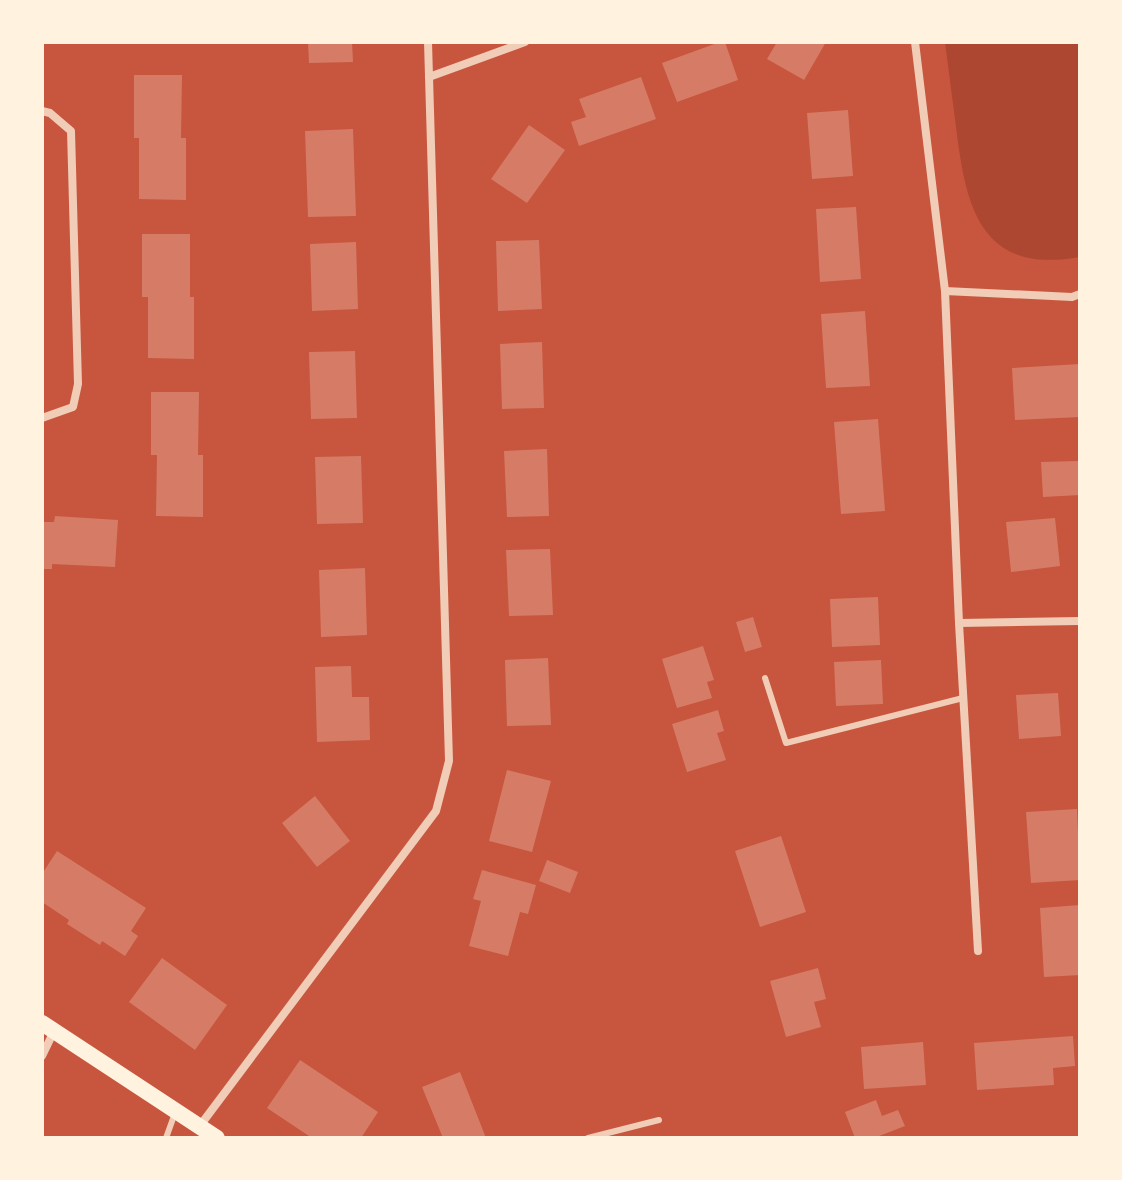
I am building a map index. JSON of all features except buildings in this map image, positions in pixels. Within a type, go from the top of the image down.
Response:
[{"type":"main road","points":[[48,1027],[217,1138]]},
{"type":"street","points":[[199,1127],[436,811],[449,761],[428,42]]},
{"type":"street","points":[[429,77],[525,42]]},
{"type":"street","points":[[915,42],[945,291],[959,623],[978,951]]},
{"type":"street","points":[[42,111],[50,113],[71,131],[78,384],[73,407],[42,418]]},
{"type":"street","points":[[945,291],[1072,297],[1080,294]]},
{"type":"street","points":[[959,623],[1080,621]]},
{"type":"street","points":[[42,1056],[48,1027]]},
{"type":"lane","points":[[765,678],[786,743],[963,698]]},
{"type":"lane","points":[[166,1138],[177,1110]]},
{"type":"lane","points":[[588,1138],[659,1120]]},
{"type":"shaded area","points":[[945,42],[1080,42],[1080,257],[1048,260],[1022,256],[1002,246],[986,232],[975,212],[961,163]]}]
